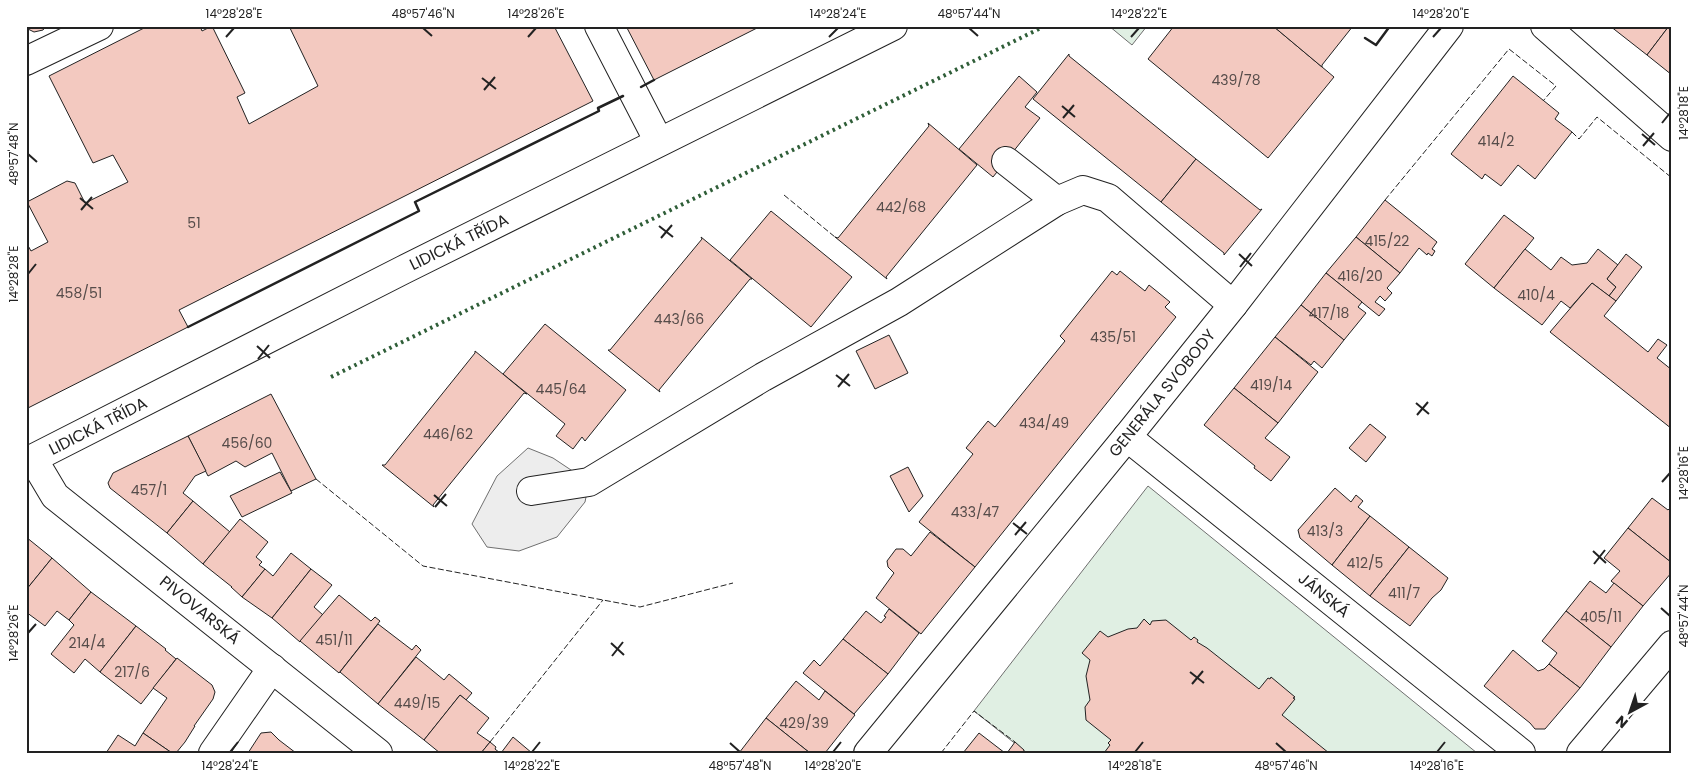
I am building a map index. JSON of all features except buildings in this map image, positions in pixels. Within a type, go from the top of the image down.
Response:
[{"type":"street","points":[[26,61],[99,26]]},
{"type":"street","points":[[599,26],[660,142]]},
{"type":"street","name":"LIDICKÁ TŘÍDA","points":[[29,461],[403,270],[893,26]]},
{"type":"street","name":"GENERÁLA SVOBODY","points":[[868,753],[1233,305],[1448,26]]},
{"type":"street","points":[[1545,26],[1672,136]]},
{"type":"street","points":[[1006,161],[1057,201]]},
{"type":"street","points":[[531,491],[589,482],[763,377],[899,302],[1057,201],[1083,190],[1108,198],[1233,305]]},
{"type":"street","name":"JÁNSKÁ","points":[[1127,437],[1521,753]]},
{"type":"street","name":"PIVOVARSKÁ","points":[[29,461],[54,496],[378,753]]},
{"type":"street","points":[[1581,753],[1672,645]]},
{"type":"street","points":[[213,753],[272,668]]},
{"type":"green space","points":[[1109,26],[1147,26],[1132,45]]},
{"type":"green space","points":[[1148,486],[1477,753],[1027,753],[974,711]]},
{"type":"shaded area","points":[[528,448],[553,458],[589,482],[585,502],[557,537],[519,551],[487,547],[472,524],[497,476]]},
{"type":"hedge","points":[[331,377],[1045,26]]},
{"type":"fence","points":[[1385,200],[1509,49],[1556,86],[1543,101]]},
{"type":"fence","points":[[1572,132],[1579,139],[1597,117],[1672,178]]},
{"type":"fence","points":[[784,195],[835,237]]},
{"type":"fence","points":[[316,479],[423,566],[640,607],[733,583]]},
{"type":"fence","points":[[490,742],[603,600]]},
{"type":"fence","points":[[941,753],[974,711],[1015,742]]},
{"type":"wall","points":[[1365,38],[1376,45],[1390,26]]},
{"type":"wall","points":[[641,87],[654,80]]},
{"type":"wall","points":[[188,327],[419,211],[415,202],[599,111],[598,108],[623,96]]}]
